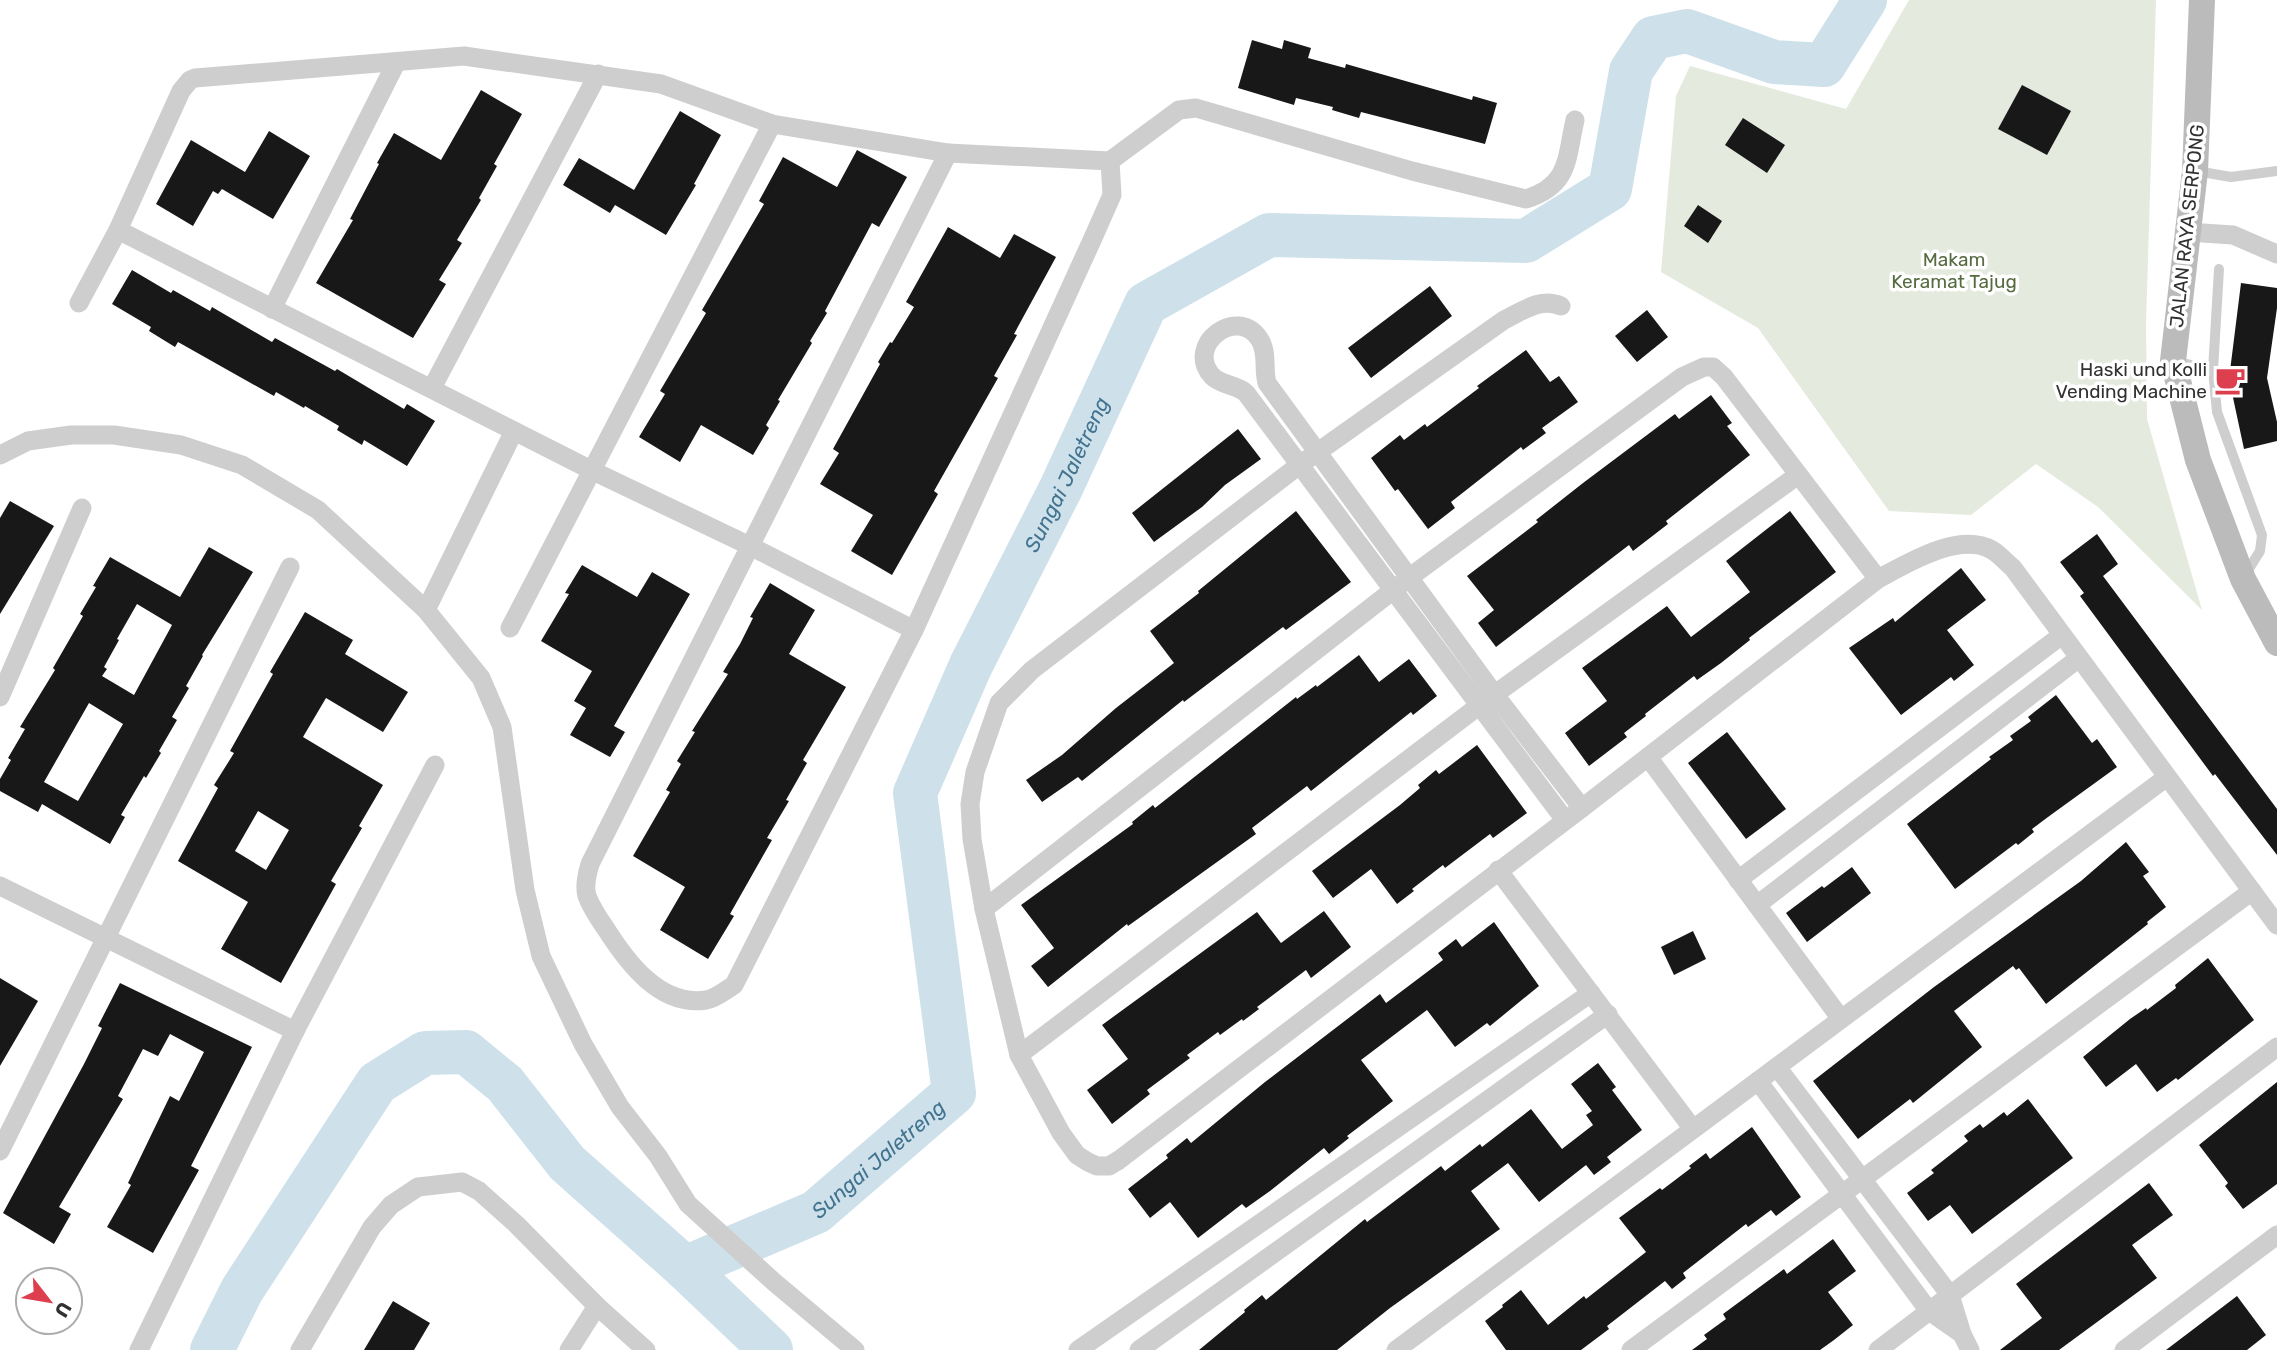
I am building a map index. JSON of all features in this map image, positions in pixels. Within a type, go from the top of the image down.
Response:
[{"type":"main road","name":"JALAN RAYA SERPONG","points":[[2202,0],[2195,171],[2173,361],[2197,460],[2243,579],[2277,643]]},
{"type":"street","points":[[79,303],[118,230],[181,91],[190,80],[464,57],[660,84],[772,124],[948,153],[1110,161],[1179,110],[1196,107],[1412,171],[1526,199],[1543,194],[1556,184],[1564,170],[1575,120]]},
{"type":"street","points":[[272,309],[396,63]]},
{"type":"street","points":[[432,388],[598,74]]},
{"type":"street","points":[[510,628],[772,124]]},
{"type":"street","points":[[948,153],[590,864],[586,879],[587,895],[616,945],[634,968],[671,995],[690,1000],[708,1000],[734,985],[914,630],[1103,217],[1112,195],[1110,161]]},
{"type":"street","points":[[118,230],[914,630]]},
{"type":"street","points":[[2188,232],[2233,235],[2277,254]]},
{"type":"street","points":[[1561,306],[1551,301],[1536,304],[1504,320],[1317,452],[1032,670],[999,703],[975,772],[970,804],[972,839],[984,909],[1019,1055],[1061,1133],[1077,1155],[1097,1166],[1109,1166],[1582,808],[1878,579],[1933,550],[1966,545],[1983,547],[1992,550],[2012,568],[2277,925]]},
{"type":"street","points":[[1565,820],[1488,700],[1410,577],[1267,383],[1264,373],[1264,347],[1255,333],[1239,326],[1230,326],[1214,334],[1209,340],[1205,357],[1212,375],[1246,393],[1298,466],[1394,590],[1488,700],[1582,808]]},
{"type":"street","points":[[984,909],[1410,577],[1674,383],[1704,367],[1713,367],[1724,377],[1878,579]]},
{"type":"street","points":[[426,610],[514,431]]},
{"type":"street","points":[[0,455],[28,442],[71,435],[114,435],[181,445],[242,465],[318,510],[426,610],[481,678],[502,727],[525,890],[541,956],[583,1044],[614,1096],[658,1156],[688,1204],[774,1282],[855,1350]]},
{"type":"street","points":[[1019,1055],[1488,700],[1798,475]]},
{"type":"street","points":[[0,697],[82,508]]},
{"type":"street","points":[[0,1151],[290,567]]},
{"type":"street","points":[[1738,880],[2062,635]]},
{"type":"street","points":[[1757,905],[2080,658]]},
{"type":"street","points":[[1648,757],[1841,1020]]},
{"type":"street","points":[[139,1350],[295,1031],[435,765]]},
{"type":"street","points":[[1409,1346],[1693,1129],[2167,777]]},
{"type":"street","points":[[1498,870],[1693,1129]]},
{"type":"street","points":[[0,886],[295,1031]]},
{"type":"street","points":[[1631,1350],[2252,891]]},
{"type":"street","points":[[1078,1350],[1591,993]]},
{"type":"street","points":[[1139,1350],[1608,1014]]},
{"type":"street","points":[[1878,1350],[2277,1047]]},
{"type":"street","points":[[1777,1067],[1950,1296],[1966,1342]]},
{"type":"street","points":[[1758,1081],[1930,1311],[1966,1342]]},
{"type":"street","points":[[300,1350],[372,1227],[391,1205],[418,1187],[462,1182],[479,1191],[516,1224],[597,1306],[646,1350]]},
{"type":"street","points":[[2124,1350],[2277,1236]]},
{"type":"street","points":[[569,1350],[597,1306]]},
{"type":"lane","points":[[2195,171],[2231,177],[2277,172]]},
{"type":"lane","points":[[2219,269],[2213,370],[2217,412],[2262,535],[2260,551],[2243,579]]},
{"type":"lane","points":[[2173,361],[2213,370]]},
{"type":"green space","name":"Makam Keramat Tajug","points":[[1909,0],[2156,0],[2146,323],[2147,419],[2202,610],[2098,507],[2036,464],[1971,515],[1889,511],[1758,328],[1661,272],[1676,96],[1690,66],[1846,109]]},
{"type":"building","points":[[1252,40],[1282,49],[1284,40],[1311,48],[1308,58],[1345,68],[1346,64],[1472,100],[1473,96],[1497,103],[1485,144],[1361,112],[1359,118],[1332,110],[1333,107],[1296,98],[1294,105],[1238,88]]},
{"type":"building","points":[[2022,85],[2071,111],[2047,155],[1998,129]]},
{"type":"building","points":[[481,90],[522,114],[494,164],[497,166],[479,198],[481,200],[457,240],[462,243],[439,280],[446,284],[413,338],[316,283],[353,220],[350,219],[394,133],[441,160]]},
{"type":"building","points":[[680,111],[721,135],[694,184],[696,185],[666,235],[615,205],[610,213],[563,185],[579,158],[634,190]]},
{"type":"building","points":[[1743,118],[1785,145],[1767,173],[1725,145]]},
{"type":"building","points":[[269,131],[310,156],[273,219],[222,189],[218,194],[213,191],[193,226],[156,204],[191,140],[245,172]]},
{"type":"building","points":[[857,150],[907,177],[879,227],[872,223],[810,341],[812,343],[778,400],[780,401],[766,425],[769,428],[753,455],[701,425],[680,462],[639,437],[665,394],[660,391],[706,313],[702,310],[764,204],[759,201],[783,157],[837,187]]},
{"type":"building","points":[[1698,205],[1722,221],[1708,243],[1684,226]]},
{"type":"building","points":[[948,227],[1000,258],[1014,234],[1056,257],[1014,334],[1017,335],[994,376],[998,378],[934,491],[938,494],[892,575],[851,551],[873,515],[820,484],[839,453],[833,449],[880,364],[878,362],[914,307],[906,302]]},
{"type":"building","points":[[132,270],[171,293],[173,290],[210,311],[212,307],[272,342],[275,338],[335,371],[337,369],[404,409],[407,404],[435,421],[407,466],[364,440],[362,445],[337,430],[339,426],[305,406],[304,408],[276,392],[274,396],[178,342],[175,347],[149,331],[151,327],[112,304]]},
{"type":"building","points":[[2241,283],[2277,288],[2277,308],[2267,378],[2277,422],[2277,441],[2244,449],[2229,379]]},
{"type":"building","points":[[1430,286],[1452,316],[1371,378],[1348,348]]},
{"type":"building","points":[[1647,310],[1668,337],[1637,362],[1615,336]]},
{"type":"building","points":[[1526,350],[1550,382],[1559,376],[1578,402],[1542,428],[1546,433],[1523,450],[1521,447],[1451,502],[1455,508],[1428,529],[1371,458],[1400,435],[1404,440],[1425,424],[1427,427]]},
{"type":"building","points":[[1711,395],[1732,423],[1727,426],[1750,455],[1666,521],[1668,524],[1633,551],[1629,545],[1496,647],[1478,623],[1494,610],[1467,576],[1675,414],[1679,419]]},
{"type":"building","points":[[1238,429],[1261,459],[1154,542],[1132,513]]},
{"type":"building","points":[[10,501],[54,526],[0,614],[0,518]]},
{"type":"building","points":[[1296,511],[1351,582],[1286,630],[1283,627],[1184,702],[1183,700],[1082,781],[1078,777],[1042,802],[1026,780],[1062,755],[1174,663],[1150,631]]},
{"type":"building","points":[[1790,511],[1836,572],[1749,638],[1750,640],[1721,663],[1697,680],[1694,676],[1645,714],[1646,716],[1624,733],[1627,737],[1589,766],[1565,733],[1607,701],[1582,668],[1667,606],[1691,637],[1750,592],[1726,561]]},
{"type":"building","points":[[2097,534],[2118,564],[2103,576],[2277,809],[2277,855],[2215,774],[2213,776],[2080,596],[2084,593],[2060,562]]},
{"type":"building","points":[[209,547],[253,572],[202,655],[186,686],[189,688],[172,717],[177,720],[159,751],[161,753],[121,815],[125,817],[110,844],[42,804],[38,812],[0,791],[0,779],[11,760],[8,758],[25,729],[20,727],[55,670],[53,668],[83,616],[80,614],[110,557],[180,597]],"holes":[[[137,604],[172,625],[134,695],[102,676],[119,640],[117,639]],[[89,703],[123,724],[78,801],[44,782]]]},
{"type":"building","points":[[582,565],[637,597],[652,572],[690,594],[614,726],[625,732],[610,757],[570,735],[586,708],[574,701],[592,671],[541,641],[569,594],[565,593]]},
{"type":"building","points":[[1961,568],[1986,600],[1947,630],[1974,665],[1954,681],[1951,677],[1901,715],[1849,648],[1893,618],[1895,622]]},
{"type":"building","points":[[770,583],[815,610],[789,654],[846,687],[803,760],[807,763],[767,838],[772,840],[730,914],[734,916],[708,959],[660,930],[685,887],[633,856],[670,792],[666,790],[681,764],[677,761],[695,732],[692,731],[728,674],[723,672]]},
{"type":"building","points":[[305,612],[353,640],[345,654],[408,692],[383,732],[326,698],[303,737],[383,785],[331,881],[336,884],[281,983],[221,949],[248,902],[178,861],[218,788],[214,785],[234,753],[230,751],[273,674],[270,672]],"holes":[[[258,811],[289,830],[266,870],[235,851]]]},
{"type":"building","points":[[1359,655],[1379,682],[1409,659],[1437,696],[1413,715],[1411,712],[1311,791],[1307,786],[1252,828],[1256,834],[1128,926],[1127,924],[1048,987],[1031,966],[1054,948],[1021,905],[1133,824],[1132,822],[1153,805],[1155,808],[1296,697],[1297,699],[1316,685],[1317,687]]},
{"type":"building","points":[[2056,695],[2092,743],[2097,739],[2117,767],[2032,829],[2034,832],[2018,845],[2016,843],[1955,889],[1907,824],[2013,740],[2010,736],[2031,721],[2028,717]]},
{"type":"building","points":[[1727,732],[1786,809],[1746,839],[1688,763]]},
{"type":"building","points":[[1477,745],[1527,813],[1493,838],[1490,834],[1445,868],[1443,865],[1397,904],[1371,869],[1333,898],[1312,871],[1400,805],[1436,770],[1439,774]]},
{"type":"building","points":[[2126,842],[2149,872],[2143,876],[2166,907],[2046,1004],[2019,968],[2016,970],[2013,966],[1954,1011],[1982,1047],[1913,1103],[1910,1099],[1858,1139],[1813,1081],[1934,987],[2081,881]]},
{"type":"building","points":[[1852,867],[1871,893],[1807,942],[1786,913]]},
{"type":"building","points":[[1324,911],[1351,947],[1311,978],[1306,970],[1243,1021],[1242,1019],[1220,1035],[1218,1032],[1187,1055],[1190,1058],[1147,1090],[1150,1094],[1112,1124],[1087,1090],[1128,1059],[1102,1025],[1257,912],[1281,943]]},
{"type":"building","points":[[1494,922],[1539,986],[1490,1026],[1487,1023],[1455,1047],[1427,1010],[1361,1060],[1393,1101],[1347,1136],[1349,1138],[1329,1154],[1324,1148],[1270,1191],[1246,1208],[1242,1204],[1198,1238],[1170,1202],[1150,1218],[1128,1189],[1168,1158],[1166,1155],[1187,1138],[1191,1143],[1380,994],[1386,1003],[1443,960],[1438,953],[1456,939],[1462,947]]},
{"type":"building","points":[[1693,931],[1706,959],[1674,975],[1661,947]]},
{"type":"building","points":[[2208,958],[2254,1020],[2178,1080],[2176,1078],[2157,1092],[2136,1064],[2106,1087],[2083,1057],[2130,1019],[2176,988],[2175,985]]},
{"type":"building","points":[[0,978],[38,1001],[0,1066]]},
{"type":"building","points":[[120,983],[252,1047],[191,1166],[199,1170],[153,1253],[107,1227],[131,1185],[128,1183],[170,1096],[179,1101],[204,1052],[170,1034],[158,1056],[143,1049],[118,1096],[123,1099],[59,1207],[71,1214],[54,1244],[3,1213],[84,1064],[102,1028],[98,1026]]},
{"type":"building","points":[[1598,1063],[1616,1087],[1612,1090],[1642,1130],[1607,1157],[1611,1162],[1594,1175],[1586,1165],[1539,1202],[1508,1163],[1471,1191],[1500,1229],[1390,1308],[1337,1350],[1199,1350],[1262,1295],[1266,1300],[1365,1219],[1367,1222],[1441,1166],[1445,1171],[1480,1144],[1482,1147],[1531,1109],[1562,1149],[1593,1125],[1586,1115],[1592,1111],[1571,1084]]},
{"type":"building","points":[[2277,1082],[2277,1184],[2243,1209],[2225,1186],[2228,1183],[2199,1145]]},
{"type":"building","points":[[2028,1099],[2073,1158],[1972,1234],[1950,1205],[1928,1221],[1907,1193],[1934,1173],[1931,1170],[1968,1141],[1964,1136],[1980,1124],[1983,1128],[2004,1112],[2007,1116]]},
{"type":"building","points":[[1752,1127],[1801,1197],[1776,1216],[1771,1210],[1748,1227],[1746,1224],[1683,1273],[1686,1278],[1672,1289],[1665,1281],[1581,1350],[1506,1350],[1485,1321],[1503,1307],[1502,1305],[1521,1290],[1548,1325],[1584,1296],[1586,1299],[1646,1252],[1619,1218],[1660,1188],[1662,1190],[1706,1153],[1710,1159]]},
{"type":"building","points":[[2149,1183],[2173,1215],[2132,1245],[2157,1278],[2059,1350],[2000,1350],[2042,1318],[2016,1284]]},
{"type":"building","points":[[1833,1239],[1856,1271],[1828,1292],[1853,1325],[1834,1340],[1820,1350],[1692,1350],[1707,1339],[1704,1335],[1726,1319],[1723,1314],[1784,1269],[1787,1274]]},
{"type":"building","points":[[2237,1296],[2266,1335],[2247,1350],[2166,1350]]},
{"type":"building","points":[[393,1301],[430,1323],[414,1350],[364,1350]]},
{"type":"waterway","name":"Sungai Jaletreng","points":[[771,1350],[685,1268],[816,1212],[954,1093],[915,793],[971,665],[1061,488],[1146,304],[1269,235],[1526,241],[1610,189],[1631,71],[1653,38],[1687,31],[1774,62],[1824,65],[1865,0]]},
{"type":"waterway","points":[[212,1350],[242,1290],[377,1083],[425,1053],[466,1052],[505,1084],[567,1163],[685,1268]]},
{"type":"place","name":"Haski und Kolli Vending Machine","points":[[2230,380]]}]
